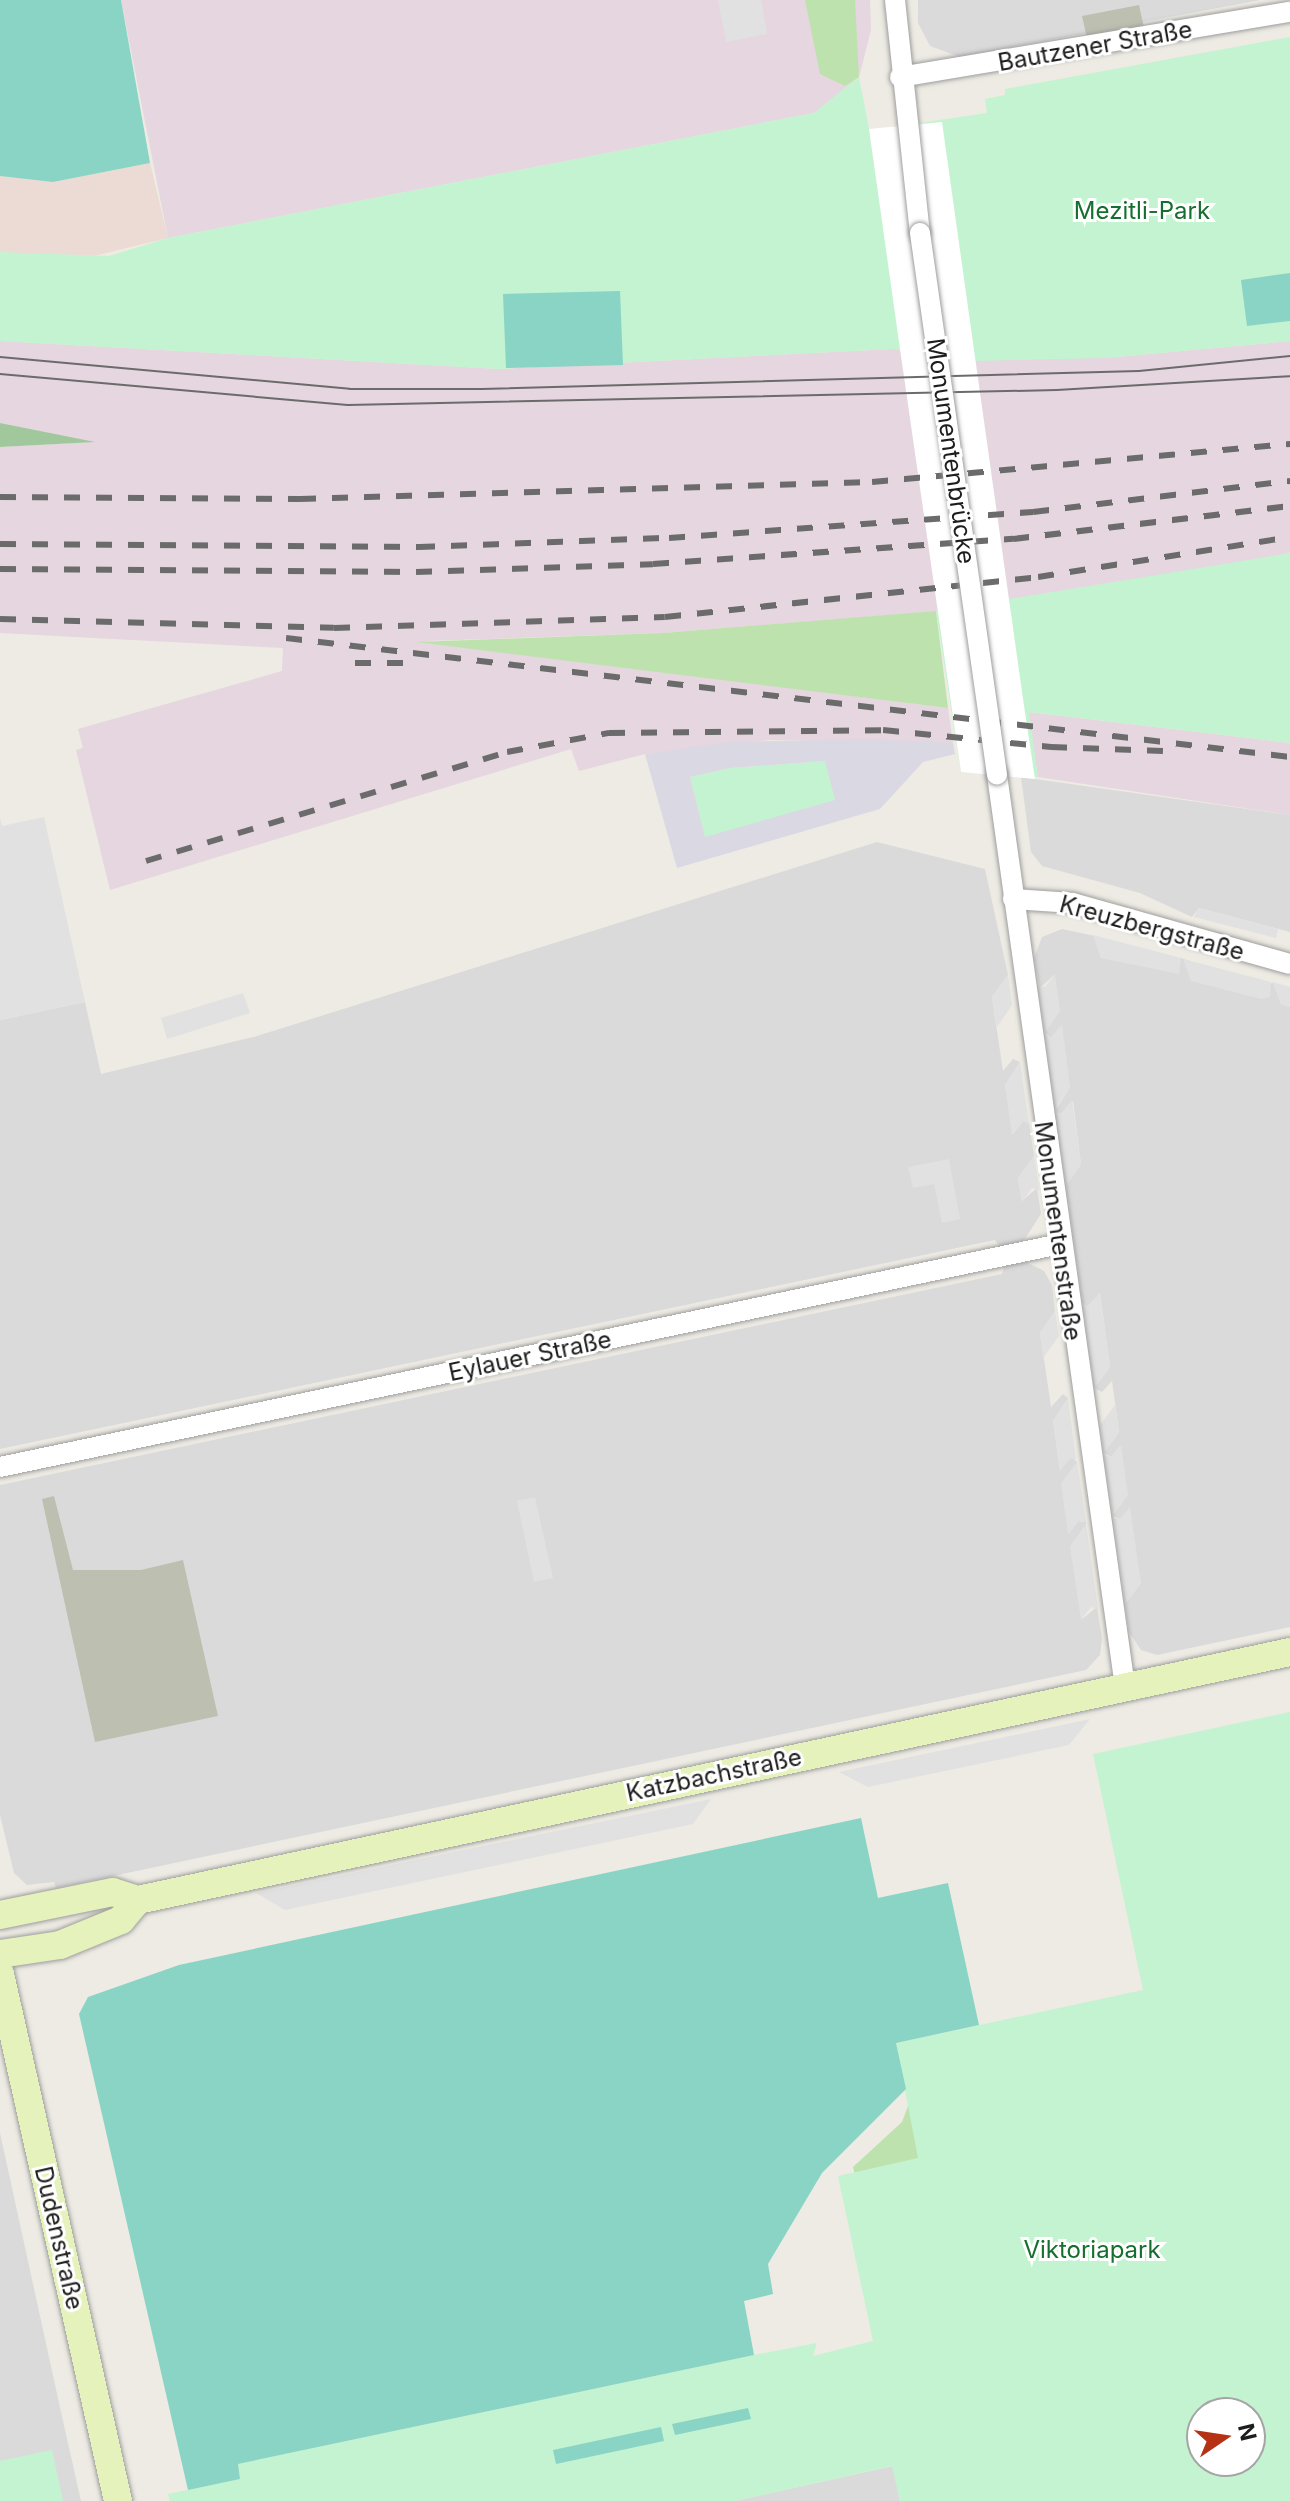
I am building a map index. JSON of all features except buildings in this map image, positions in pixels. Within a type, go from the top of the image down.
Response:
[{"type":"main road","name":"Katzbachstraße","points":[[0,1915],[113,1892],[138,1900],[1290,1652]]},
{"type":"main road","name":"Katzbachstraße","points":[[0,1954],[60,1945],[121,1920],[138,1900]]},
{"type":"main road","name":"Dudenstraße","points":[[0,1974],[118,2501]]},
{"type":"street","points":[[895,0],[900,77]]},
{"type":"street","name":"Bautzener Straße","points":[[900,77],[1290,12]]},
{"type":"street","name":"Monumentenbrücke","points":[[900,77],[904,126],[997,775]]},
{"type":"street","name":"Monumentenstraße","points":[[997,775],[1060,1244],[1125,1687]]},
{"type":"street","name":"Kreuzbergstraße","points":[[1013,899],[1073,903],[1290,964]]},
{"type":"street","name":"Eylauer Straße","points":[[0,1467],[1060,1244]]},
{"type":"shaded area","points":[[0,0],[121,0],[150,163],[53,182],[0,176]]},
{"type":"shaded area","points":[[121,0],[870,0],[871,30],[859,77],[814,113],[168,238]]},
{"type":"shaded area","points":[[718,0],[761,0],[767,34],[726,42]]},
{"type":"shaded area","points":[[918,0],[1260,0],[960,57],[930,46],[918,23]]},
{"type":"shaded area","points":[[1139,5],[1144,28],[1087,38],[1082,16]]},
{"type":"shaded area","points":[[150,163],[168,238],[81,259],[0,252],[0,176],[53,182]]},
{"type":"shaded area","points":[[1290,273],[1290,321],[1247,326],[1241,280]]},
{"type":"shaded area","points":[[620,291],[623,365],[506,368],[503,294]]},
{"type":"shaded area","points":[[0,341],[499,369],[892,349],[1105,358],[1290,341],[1290,553],[1011,603],[929,612],[663,633],[425,641],[948,708],[953,743],[768,740],[645,754],[579,771],[571,749],[110,890],[76,750],[83,748],[78,729],[282,671],[283,648],[0,633],[0,447],[91,442],[0,423]]},
{"type":"shaded area","points":[[1028,712],[1290,743],[1290,815],[1038,777]]},
{"type":"shaded area","points":[[868,739],[953,743],[955,754],[923,762],[880,809],[677,868],[645,754],[730,742]],"holes":[[[825,761],[835,800],[705,837],[690,777],[730,768]]]},
{"type":"shaded area","points":[[1021,777],[1290,815],[1290,932],[1199,908],[1192,917],[1140,893],[1042,866],[1031,852]]},
{"type":"shaded area","points":[[44,817],[85,1002],[0,1020],[0,818],[2,826]]},
{"type":"shaded area","points":[[877,842],[985,869],[1008,975],[992,997],[1003,1071],[1013,1059],[1020,1062],[1005,1085],[1013,1134],[1023,1121],[1029,1122],[1034,1156],[1018,1178],[1022,1201],[1037,1188],[1041,1214],[1024,1240],[1000,1247],[995,1240],[0,1449],[0,1020],[85,1002],[101,1074],[257,1036]]},
{"type":"shaded area","points":[[1198,908],[1278,929],[1276,938],[1194,917]]},
{"type":"shaded area","points":[[1062,929],[1095,936],[1101,958],[1177,962],[1181,958],[1267,987],[1273,982],[1281,1004],[1290,1007],[1290,1627],[1157,1655],[1141,1650],[1129,1632],[1125,1604],[1141,1583],[1120,1519],[1113,1516],[1120,1446],[1111,1457],[1104,1453],[1119,1432],[1112,1381],[1102,1392],[1094,1388],[1110,1367],[1100,1293],[1088,1306],[1083,1304],[1066,1185],[1081,1164],[1073,1101],[1061,1114],[1055,1111],[1070,1087],[1051,1038],[1045,1033],[1054,975],[1040,988],[1034,958],[1042,937]]},
{"type":"shaded area","points":[[1093,935],[1181,958],[1179,974],[1101,958]]},
{"type":"shaded area","points":[[1183,959],[1271,982],[1270,997],[1261,999],[1191,981]]},
{"type":"shaded area","points":[[1055,974],[1060,1011],[1045,1033],[1037,985],[1045,987]]},
{"type":"shaded area","points":[[1008,975],[1012,1005],[997,1027],[992,997]]},
{"type":"shaded area","points":[[1273,982],[1290,987],[1290,1007],[1281,1004]]},
{"type":"shaded area","points":[[243,993],[250,1013],[167,1039],[161,1018]]},
{"type":"shaded area","points":[[1062,1024],[1070,1087],[1055,1109],[1045,1035],[1051,1038]]},
{"type":"shaded area","points":[[1020,1062],[1029,1124],[1023,1121],[1012,1135],[1005,1085]]},
{"type":"shaded area","points":[[1072,1100],[1081,1164],[1066,1185],[1055,1111],[1061,1114]]},
{"type":"shaded area","points":[[1034,1156],[1039,1190],[1032,1188],[1022,1202],[1018,1178]]},
{"type":"shaded area","points":[[949,1159],[960,1219],[942,1223],[934,1184],[913,1188],[908,1167]]},
{"type":"shaded area","points":[[1026,1262],[1044,1271],[1052,1285],[1055,1311],[1040,1333],[1051,1407],[1063,1394],[1068,1398],[1053,1421],[1060,1470],[1071,1457],[1077,1462],[1069,1533],[1078,1521],[1086,1522],[1082,1619],[1097,1607],[1102,1639],[1100,1655],[1086,1670],[56,1888],[54,1882],[27,1885],[14,1873],[0,1815],[0,1485],[1002,1274],[1005,1265]]},
{"type":"shaded area","points":[[1100,1293],[1110,1367],[1094,1388],[1083,1304],[1088,1306]]},
{"type":"shaded area","points":[[1055,1311],[1059,1336],[1043,1358],[1040,1333]]},
{"type":"shaded area","points":[[1068,1398],[1076,1460],[1070,1458],[1060,1471],[1053,1421]]},
{"type":"shaded area","points":[[1115,1405],[1119,1432],[1104,1453],[1100,1425]]},
{"type":"shaded area","points":[[1121,1445],[1128,1495],[1113,1516],[1104,1455],[1111,1457]]},
{"type":"shaded area","points":[[1077,1462],[1086,1522],[1079,1521],[1068,1534],[1061,1483]]},
{"type":"shaded area","points":[[54,1496],[73,1570],[141,1570],[183,1560],[218,1716],[95,1742],[42,1499]]},
{"type":"shaded area","points":[[535,1497],[553,1578],[534,1582],[517,1501]]},
{"type":"shaded area","points":[[1130,1507],[1141,1583],[1125,1604],[1113,1518],[1120,1519]]},
{"type":"shaded area","points":[[1086,1524],[1098,1609],[1091,1607],[1081,1620],[1070,1546]]},
{"type":"shaded area","points":[[1090,1719],[1069,1745],[868,1787],[839,1772]]},
{"type":"shaded area","points":[[711,1799],[693,1824],[285,1910],[256,1893]]},
{"type":"shaded area","points":[[861,1818],[878,1898],[948,1883],[979,2025],[896,2043],[906,2089],[822,2173],[768,2264],[773,2294],[744,2301],[754,2355],[238,2464],[240,2479],[188,2490],[79,2014],[88,1997],[179,1965]]},
{"type":"shaded area","points":[[0,2133],[61,2412],[81,2501],[0,2501]]},
{"type":"shaded area","points":[[748,2408],[751,2419],[675,2435],[672,2424]]},
{"type":"shaded area","points":[[661,2427],[664,2441],[556,2464],[553,2450]]},
{"type":"shaded area","points":[[893,2466],[900,2501],[735,2501]]},
{"type":"green space","points":[[805,0],[855,0],[859,77],[845,86],[820,74]]},
{"type":"green space","name":"Mezitli-Park","points":[[1290,37],[1290,341],[1105,358],[975,361],[892,349],[499,369],[0,341],[0,252],[109,256],[168,238],[814,113],[859,77],[869,129],[879,129],[987,113],[985,99],[1005,95],[1005,89]]},
{"type":"green space","points":[[0,423],[95,442],[0,447]]},
{"type":"green space","points":[[1290,553],[1290,743],[1029,712],[1038,777],[961,772],[936,611]]},
{"type":"green space","points":[[936,611],[948,708],[416,642],[663,633]]},
{"type":"green space","points":[[826,761],[836,800],[705,838],[690,777],[730,768]]},
{"type":"green space","name":"Viktoriapark","points":[[1290,1712],[1290,2501],[900,2501],[892,2466],[735,2501],[170,2501],[168,2494],[240,2479],[238,2464],[754,2355],[817,2343],[813,2356],[873,2341],[838,2176],[918,2158],[896,2043],[1143,1990],[1093,1754]]},
{"type":"green space","points":[[937,2087],[918,2164],[856,2179],[853,2167],[902,2122],[910,2101]]},
{"type":"green space","points":[[52,2450],[63,2501],[0,2501],[0,2461]]},
{"type":"pier","points":[[942,122],[1035,779],[961,772],[900,349],[869,129]]},
{"type":"tram line","points":[[0,357],[350,389],[482,389],[1139,371],[1290,356]]},
{"type":"tram line","points":[[0,374],[348,405],[1057,390],[1290,376]]},
{"type":"railway","points":[[0,497],[300,499],[872,482],[1290,444]]},
{"type":"railway","points":[[0,544],[419,547],[669,538],[1033,512],[1290,481]]},
{"type":"railway","points":[[0,569],[416,572],[653,564],[1013,539],[1290,506]]},
{"type":"railway","points":[[0,619],[334,628],[665,617],[1038,577],[1290,537]]},
{"type":"railway","points":[[286,638],[1290,757]]},
{"type":"railway","points":[[355,663],[415,663]]},
{"type":"railway","points":[[146,861],[507,752],[609,733],[883,730],[1051,747],[1163,751]]}]
